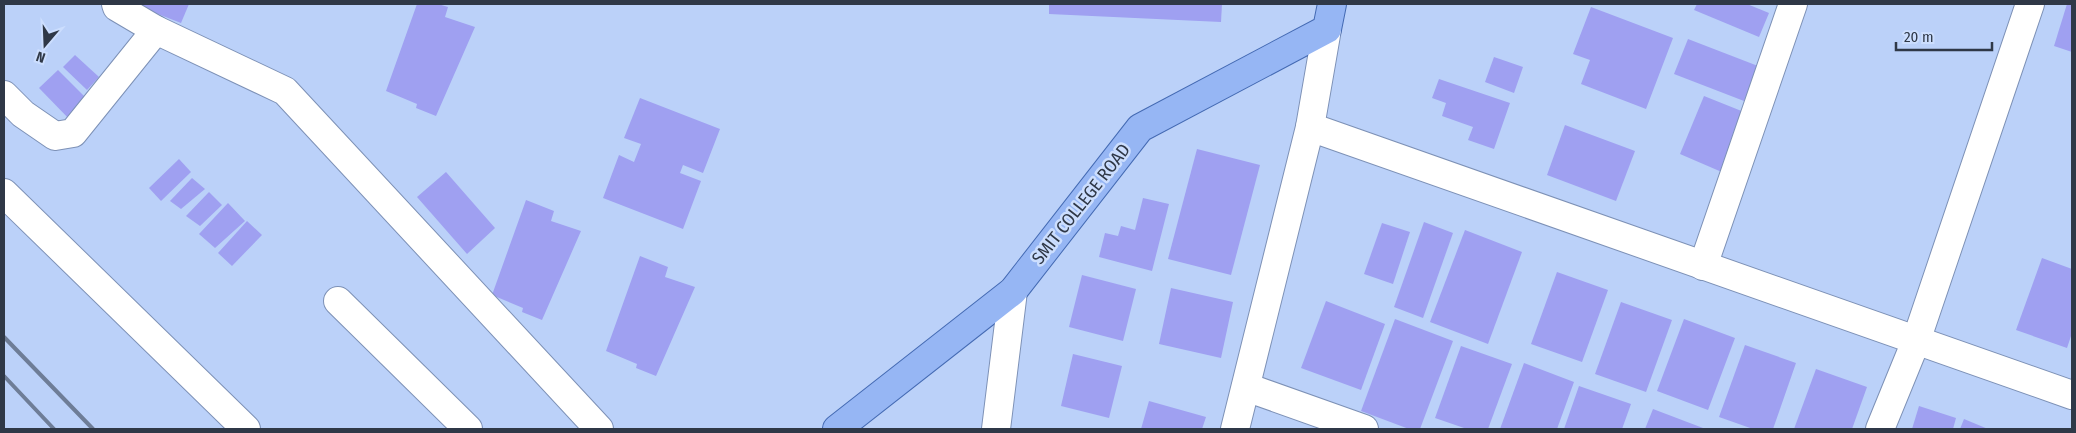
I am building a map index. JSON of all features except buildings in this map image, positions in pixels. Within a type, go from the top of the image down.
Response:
[{"type":"main road","name":"SMIT COLLEGE ROAD","points":[[837,429],[1013,291],[1140,128],[1330,16]]},
{"type":"street","points":[[116,4],[116,7],[156,30],[285,91],[599,429]]},
{"type":"street","points":[[1703,266],[1793,4]]},
{"type":"street","points":[[1880,429],[1916,341],[2030,4]]},
{"type":"street","points":[[1235,429],[1310,127],[1330,16]]},
{"type":"street","points":[[4,95],[23,114],[55,136],[73,133],[156,30]]},
{"type":"street","points":[[1310,127],[2072,395]]},
{"type":"street","points":[[4,193],[246,429]]},
{"type":"street","points":[[996,429],[1013,291]]},
{"type":"street","points":[[338,301],[468,429]]},
{"type":"street","points":[[1246,387],[1364,429]]},
{"type":"railway","points":[[4,337],[93,429]]},
{"type":"railway","points":[[4,376],[54,429]]}]
